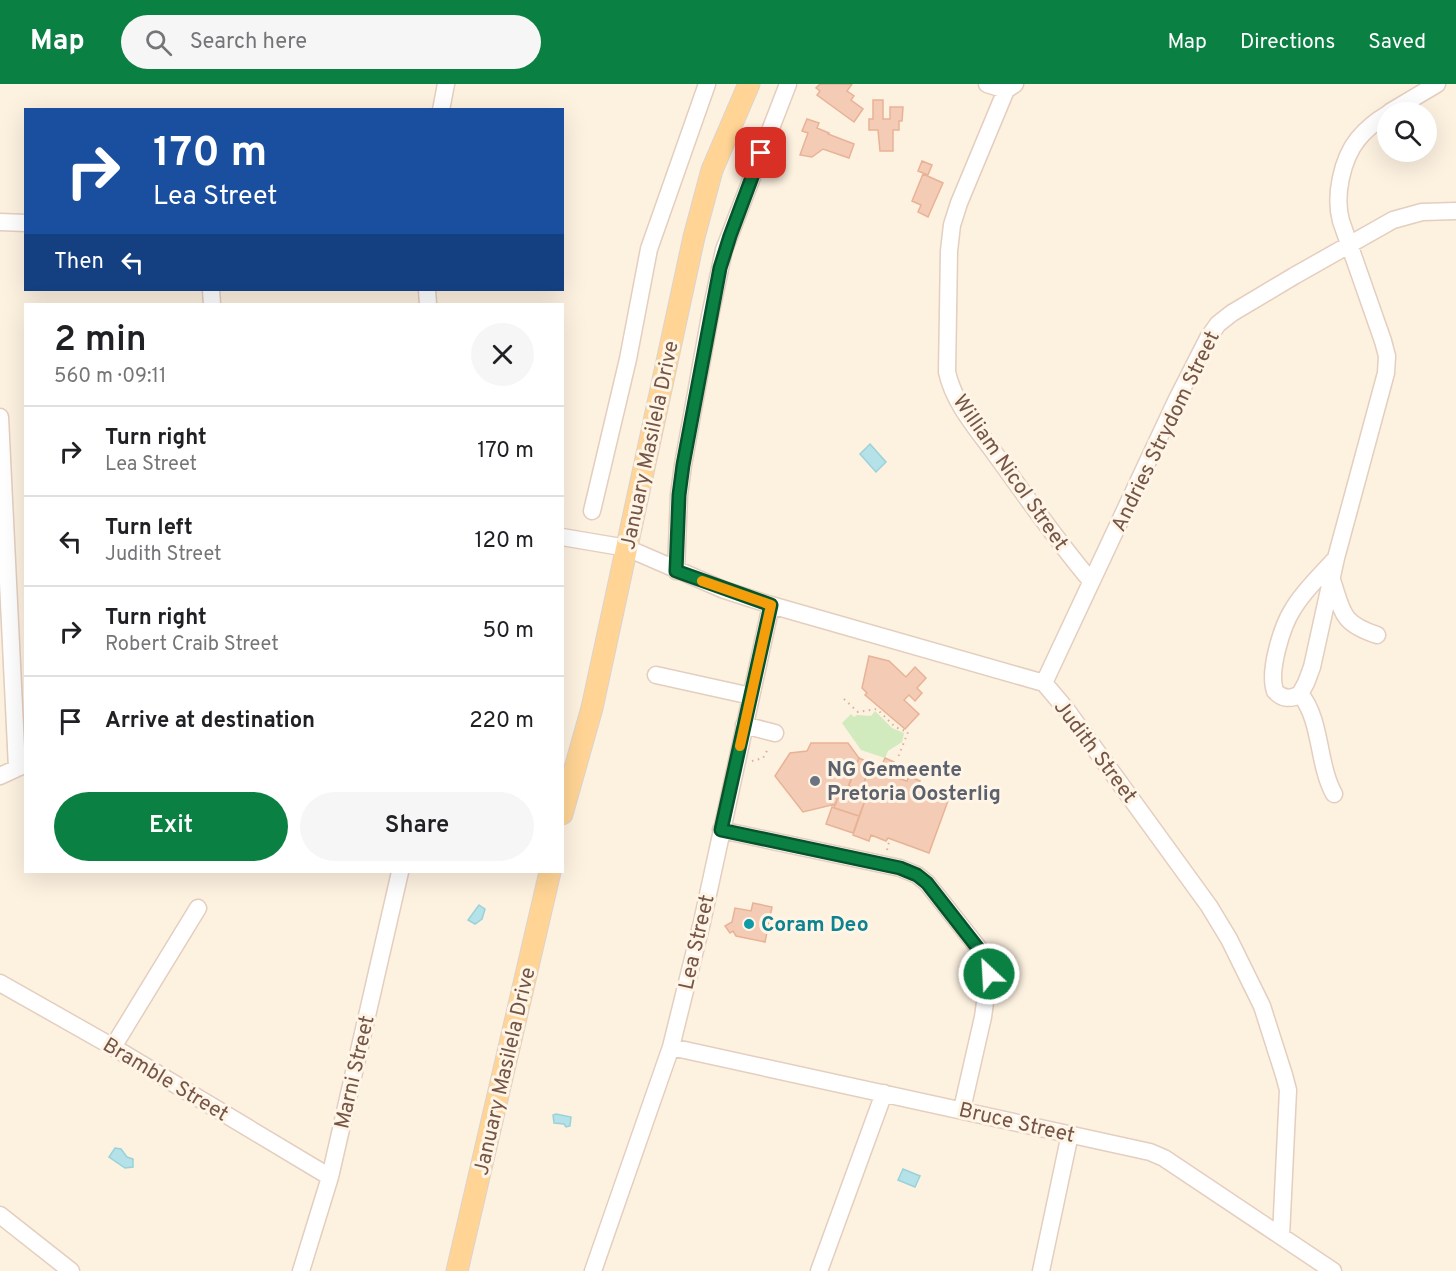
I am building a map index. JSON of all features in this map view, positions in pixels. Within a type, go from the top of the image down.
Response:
[{"type":"main road","name":"January Masilela Drive","points":[[620,547],[655,362],[703,169],[736,84]]},
{"type":"main road","name":"January Masilela Drive","points":[[564,806],[579,705],[620,547],[705,192],[720,149],[749,84]]},
{"type":"main road","name":"January Masilela Drive","points":[[457,1271],[550,873]]},
{"type":"street","points":[[441,108],[446,84]]},
{"type":"street","points":[[592,511],[628,359],[650,249],[707,84]]},
{"type":"street","points":[[676,571],[679,495],[683,465],[720,268],[788,84]]},
{"type":"street","points":[[987,84],[1010,87]]},
{"type":"street","points":[[1407,102],[1437,84]]},
{"type":"street","name":"William Nicol Street","points":[[1010,87],[959,202],[952,225],[949,251],[947,372],[951,388],[964,411],[1038,514],[1091,582]]},
{"type":"street","points":[[1336,558],[1293,609],[1275,660],[1272,677],[1275,691],[1286,698],[1300,694],[1309,675],[1336,558],[1381,398],[1388,365],[1383,341],[1338,206],[1342,179],[1350,154],[1357,140],[1377,120]]},
{"type":"street","name":"Andries Strydom Street","points":[[1044,683],[1177,399],[1208,338],[1218,324],[1232,313],[1378,227],[1407,215],[1456,211]]},
{"type":"street","points":[[0,222],[24,223]]},
{"type":"street","points":[[0,417],[21,766],[0,776]]},
{"type":"street","name":"Judith Street","points":[[564,537],[620,547],[676,571],[771,605],[1044,683],[1072,717],[1209,906],[1229,939],[1262,1006],[1281,1061],[1288,1090],[1281,1236]]},
{"type":"street","points":[[1332,580],[1347,620],[1363,631],[1377,635]]},
{"type":"street","name":"Lea Street","points":[[593,1271],[671,1047],[702,922],[771,605]]},
{"type":"street","points":[[656,675],[751,696]]},
{"type":"street","points":[[1300,694],[1308,704],[1321,761],[1334,794]]},
{"type":"street","points":[[744,725],[775,733]]},
{"type":"street","points":[[721,830],[900,868],[917,875],[927,883],[984,956],[989,974],[983,1017],[962,1109]]},
{"type":"street","name":"Marni Street","points":[[301,1271],[330,1177],[400,873]]},
{"type":"street","points":[[113,1047],[198,908]]},
{"type":"street","name":"Bramble Street","points":[[0,983],[113,1047],[330,1177]]},
{"type":"street","name":"Bruce Street","points":[[671,1047],[1136,1148],[1164,1158],[1333,1271]]},
{"type":"street","points":[[819,1271],[884,1093]]},
{"type":"street","points":[[1041,1271],[1070,1134]]},
{"type":"street","points":[[0,1215],[71,1271]]},
{"type":"path","points":[[844,699],[858,712],[877,709],[895,727],[908,732],[897,760]]},
{"type":"path","points":[[737,758],[750,761],[763,758],[775,733]]},
{"type":"green space","points":[[875,711],[892,728],[904,733],[902,742],[888,751],[885,758],[861,750],[842,723],[851,714],[854,717],[857,715],[871,716]]},
{"type":"water","points":[[870,444],[886,462],[876,472],[860,454]]},
{"type":"water","points":[[479,905],[485,909],[482,919],[475,924],[468,920]]},
{"type":"water","points":[[553,1115],[571,1117],[570,1126],[554,1123]]},
{"type":"water","points":[[115,1148],[121,1149],[127,1157],[133,1159],[133,1167],[125,1168],[109,1157]]},
{"type":"water","points":[[903,1169],[920,1176],[915,1187],[898,1180]]},
{"type":"building","points":[[820,84],[852,84],[847,91],[854,96],[851,100],[863,109],[854,122],[817,95],[820,91],[816,88]]},
{"type":"building","points":[[873,100],[883,100],[883,119],[890,119],[890,107],[903,107],[899,130],[893,130],[893,151],[880,151],[878,130],[869,130],[869,119],[873,119]]},
{"type":"building","points":[[807,119],[819,123],[817,128],[828,134],[854,144],[849,158],[823,149],[812,157],[800,155],[808,133],[802,131]]},
{"type":"building","points":[[922,161],[932,165],[928,175],[918,171]]},
{"type":"building","points":[[923,174],[943,183],[928,217],[918,212],[921,205],[912,201]]},
{"type":"building","points":[[869,656],[889,661],[906,677],[915,667],[926,678],[917,688],[922,693],[915,701],[909,695],[904,700],[919,714],[905,729],[865,695],[867,693],[862,688]]},
{"type":"building","name":"NG Gemeente Pretoria Oosterlig","points":[[811,743],[848,743],[859,758],[844,797],[837,799],[836,804],[803,812],[775,776],[790,753],[807,751]]},
{"type":"building","points":[[859,758],[870,763],[862,791],[849,786]]},
{"type":"building","points":[[885,758],[894,762],[889,775],[907,781],[909,776],[920,781],[918,787],[949,798],[929,853],[888,838],[886,841],[871,835],[869,841],[853,835],[867,795],[861,793],[870,763],[881,767]]},
{"type":"building","points":[[849,786],[867,795],[859,816],[834,808],[837,799],[844,797]]},
{"type":"building","points":[[832,807],[859,816],[853,833],[826,824]]},
{"type":"building","name":"Coram Deo","points":[[753,903],[772,907],[765,942],[736,936],[733,931],[730,933],[725,926],[732,922],[735,908],[751,911]]},
{"type":"slow traffic","points":[[702,581],[771,605],[740,746]]},
{"type":"place","name":"NG Gemeente Pretoria Oosterlig","points":[[815,781]]},
{"type":"place","name":"Coram Deo","points":[[749,924]]},
{"type":"route","points":[[761,153],[724,250],[710,316],[679,495],[676,571],[771,605],[721,830],[900,868],[917,875],[927,883],[984,956],[989,974]]}]
